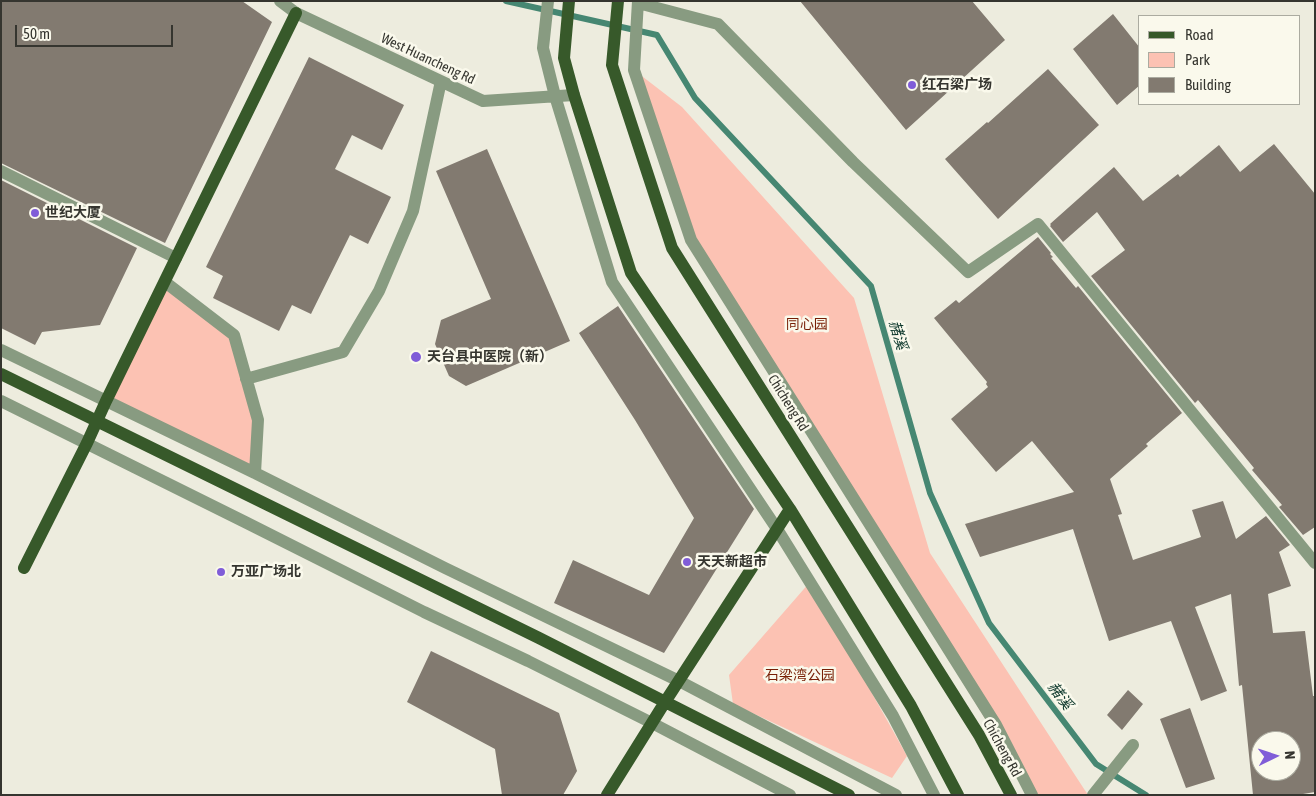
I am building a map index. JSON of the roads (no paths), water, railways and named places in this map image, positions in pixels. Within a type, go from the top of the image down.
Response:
[{"type":"main road","points":[[569,1],[564,58],[631,273],[790,509],[912,706],[958,795]]},
{"type":"main road","name":"Chicheng Rd","points":[[618,1],[612,65],[672,248],[979,735],[1011,795]]},
{"type":"main road","points":[[24,568],[87,443],[296,13]]},
{"type":"main road","points":[[1,374],[539,638],[849,795]]},
{"type":"main road","points":[[607,795],[790,509]]},
{"type":"street","name":"West Huancheng Rd","points":[[280,1],[296,13],[483,101],[574,95]]},
{"type":"street","points":[[548,1],[543,48],[554,96],[612,282],[777,529],[893,716],[934,795]]},
{"type":"street","points":[[1032,795],[996,725],[691,240],[634,70],[638,2],[718,24],[853,162],[968,272],[1038,224],[1315,563]]},
{"type":"street","points":[[246,379],[343,352],[379,291],[413,211],[441,81]]},
{"type":"street","points":[[1,171],[176,258]]},
{"type":"street","points":[[165,282],[234,335],[258,420],[255,473]]},
{"type":"street","points":[[1,350],[679,681],[896,795]]},
{"type":"street","points":[[1,401],[424,612],[528,661],[790,795]]},
{"type":"street","points":[[1093,795],[1133,745]]},
{"type":"waterway","name":"赭溪","points":[[506,1],[657,35],[695,98],[871,286],[930,493],[989,623],[1096,764],[1146,795]]},
{"type":"place","name":"红石梁广场","points":[[912,85]]},
{"type":"place","name":"世纪大厦","points":[[35,213]]},
{"type":"place","name":"天台县中医院（新）","points":[[416,357]]},
{"type":"place","name":"天天新超市","points":[[687,562]]},
{"type":"place","name":"万亚广场北","points":[[221,572]]},
{"type":"park label","name":"同心园","points":[[807,325]]},
{"type":"park label","name":"石梁湾公园","points":[[800,676]]}]
